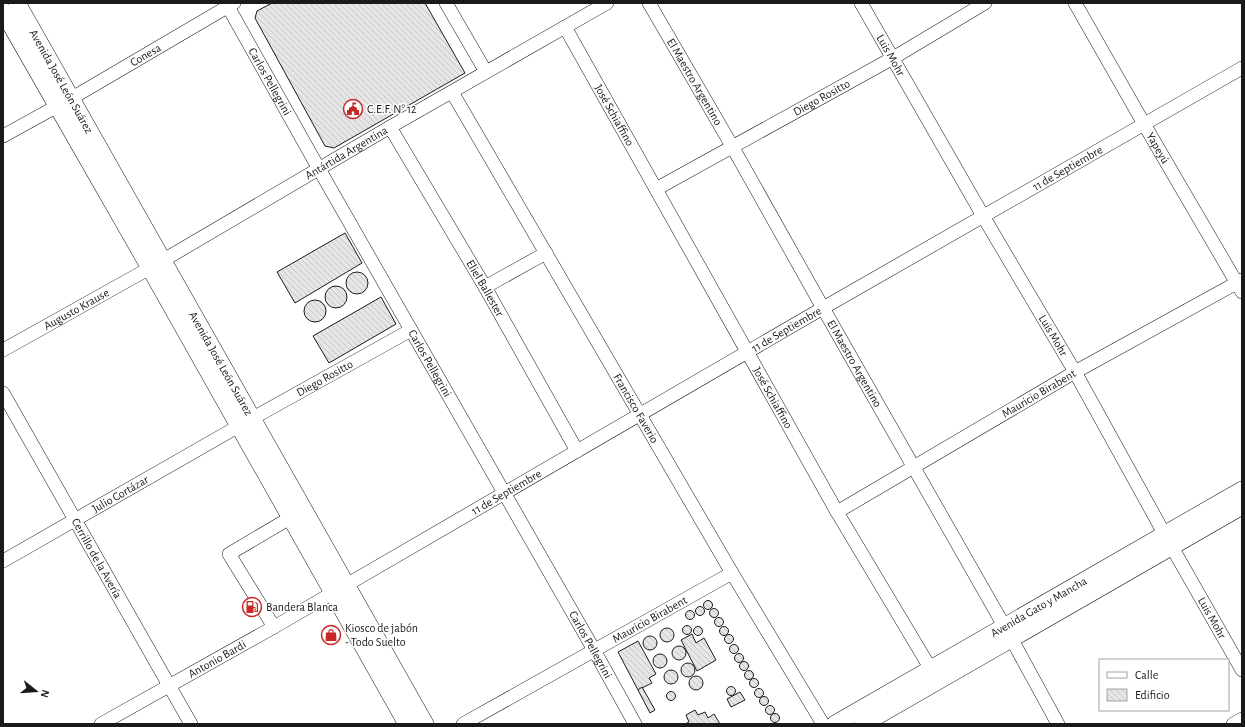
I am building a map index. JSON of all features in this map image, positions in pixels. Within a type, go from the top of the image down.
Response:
[{"type":"main road","name":"Avenida José León Suárez","points":[[17,3],[72,98],[238,426],[290,518],[340,588],[425,724]]},
{"type":"main road","name":"Avenida José León Suárez","points":[[3,12],[56,106],[252,418],[340,588],[407,724]]},
{"type":"main road","name":"Avenida Gato y Mancha","points":[[842,722],[934,675],[1168,540],[1242,490]]},
{"type":"main road","name":"Avenida Gato y Mancha","points":[[1168,540],[1242,506]]},
{"type":"main road","name":"Avenida Gato y Mancha","points":[[863,724],[934,675]]},
{"type":"street","points":[[446,3],[486,72]]},
{"type":"street","name":"Antártida Argentina","points":[[156,265],[390,127],[607,3]]},
{"type":"street","name":"El Maestro Argentino","points":[[649,3],[732,146],[1008,632],[1053,722]]},
{"type":"street","name":"Luis Mohr","points":[[862,3],[983,216],[1075,372],[1242,670]]},
{"type":"street","name":"Diego Rositto","points":[[656,189],[893,58],[985,3]]},
{"type":"street","name":"Yapeyú","points":[[1075,3],[1144,124],[1240,285]]},
{"type":"street","name":"Conesa","points":[[3,136],[72,98],[230,4]]},
{"type":"street","name":"Carlos Pellegrini","points":[[230,4],[319,169],[635,724]]},
{"type":"street","name":"José Schiaffino","points":[[565,27],[837,512],[934,675]]},
{"type":"street","name":"11 de Septiembre","points":[[340,588],[823,308],[1242,68]]},
{"type":"street","name":"Francisco Faverio","points":[[452,92],[732,573],[823,724]]},
{"type":"street","name":"Eliel Ballester","points":[[390,127],[485,287],[577,451]]},
{"type":"street","points":[[485,287],[546,253]]},
{"type":"street","name":"Augusto Krause","points":[[3,350],[156,265]]},
{"type":"street","name":"Mauricio Birabent","points":[[837,512],[1075,372],[1240,285]]},
{"type":"street","name":"Diego Rositto","points":[[238,426],[411,330]]},
{"type":"street","name":"Cerrillo de la Avería","points":[[3,393],[168,686],[191,724]]},
{"type":"street","name":"Julio Cortázar","points":[[3,561],[238,426]]},
{"type":"street","points":[[274,627],[229,554],[290,518]]},
{"type":"street","name":"Mauricio Birabent","points":[[463,724],[732,573]]},
{"type":"street","name":"Antonio Bardi","points":[[101,724],[274,627],[340,588]]},
{"type":"street","points":[[1233,724],[1242,719]]},
{"type":"building","name":"C.E.F. N° 12","points":[[272,3],[425,3],[465,73],[334,148],[325,146],[255,18],[257,11]]},
{"type":"building","points":[[345,233],[362,263],[295,303],[277,272]]},
{"type":"building","points":[[357,272],[365,275],[368,283],[365,291],[357,294],[349,291],[346,283],[349,275]]},
{"type":"building","points":[[336,286],[344,289],[347,297],[344,305],[336,308],[328,305],[325,297],[328,289]]},
{"type":"building","points":[[381,297],[396,324],[329,363],[313,336]]},
{"type":"building","points":[[315,300],[323,303],[326,311],[323,319],[315,322],[307,319],[304,311],[307,303]]},
{"type":"building","points":[[706,601],[710,601],[712,605],[710,609],[706,609],[704,607],[704,603]]},
{"type":"building","points":[[698,607],[702,607],[704,611],[702,615],[698,615],[696,613],[696,609]]},
{"type":"building","points":[[712,609],[716,609],[718,613],[716,617],[712,617],[710,615],[710,611]]},
{"type":"building","points":[[688,611],[692,611],[694,615],[692,619],[688,619],[686,617],[686,613]]},
{"type":"building","points":[[717,618],[721,618],[723,622],[721,626],[717,626],[715,624],[715,620]]},
{"type":"building","points":[[685,626],[689,626],[691,630],[689,634],[685,634],[683,632],[683,628]]},
{"type":"building","points":[[696,627],[700,627],[702,631],[700,635],[696,635],[694,633],[694,629]]},
{"type":"building","points":[[722,627],[726,627],[728,631],[726,635],[722,635],[720,633],[720,629]]},
{"type":"building","points":[[664,628],[670,628],[674,632],[674,638],[670,642],[664,642],[660,638],[660,632]]},
{"type":"building","points":[[692,634],[696,643],[704,638],[716,660],[697,671],[681,640]]},
{"type":"building","points":[[727,635],[731,635],[733,639],[731,643],[727,643],[725,641],[725,637]]},
{"type":"building","points":[[647,636],[653,636],[657,640],[657,646],[653,650],[647,650],[643,646],[643,640]]},
{"type":"building","points":[[638,641],[656,674],[649,678],[652,683],[638,690],[618,652]]},
{"type":"building","points":[[732,645],[736,645],[738,649],[736,653],[732,653],[730,651],[730,647]]},
{"type":"building","points":[[676,646],[682,646],[686,650],[686,656],[682,660],[676,660],[672,656],[672,650]]},
{"type":"building","points":[[657,654],[663,654],[667,658],[667,664],[663,668],[657,668],[653,664],[653,658]]},
{"type":"building","points":[[737,654],[741,654],[743,658],[741,662],[737,662],[735,660],[735,656]]},
{"type":"building","points":[[742,662],[746,662],[748,666],[746,670],[742,670],[740,668],[740,664]]},
{"type":"building","points":[[685,663],[691,663],[695,667],[695,673],[691,677],[685,677],[681,673],[681,667]]},
{"type":"building","points":[[668,670],[674,670],[678,674],[678,680],[674,684],[668,684],[664,680],[664,674]]},
{"type":"building","points":[[747,671],[751,671],[753,675],[751,679],[747,679],[745,677],[745,673]]},
{"type":"building","points":[[693,676],[699,676],[703,680],[703,686],[699,690],[693,690],[689,686],[689,680]]},
{"type":"building","points":[[752,679],[756,679],[758,683],[756,687],[752,687],[750,685],[750,681]]},
{"type":"building","points":[[642,687],[655,710],[650,713],[638,690]]},
{"type":"building","points":[[729,687],[733,687],[735,691],[733,695],[729,695],[727,693],[727,689]]},
{"type":"building","points":[[757,689],[761,689],[763,693],[761,697],[757,697],[755,695],[755,691]]},
{"type":"building","points":[[669,692],[673,692],[675,696],[673,700],[669,700],[667,698],[667,694]]},
{"type":"building","points":[[740,692],[745,700],[731,707],[727,699]]},
{"type":"building","points":[[762,697],[766,697],[768,701],[766,705],[762,705],[760,703],[760,699]]},
{"type":"building","points":[[768,706],[772,706],[774,710],[772,714],[768,714],[766,712],[766,708]]},
{"type":"building","points":[[695,710],[698,715],[705,712],[708,718],[714,714],[720,724],[685,724],[689,722],[686,715]]},
{"type":"building","points":[[773,714],[777,714],[779,718],[777,722],[773,722],[771,720],[771,716]]},
{"type":"place","name":"C.E.F. N° 12","points":[[353,109]]},
{"type":"place","name":"Bandera Blanca","points":[[252,607]]},
{"type":"place","name":"Kiosco de jabón - Todo Suelto","points":[[331,635]]}]
